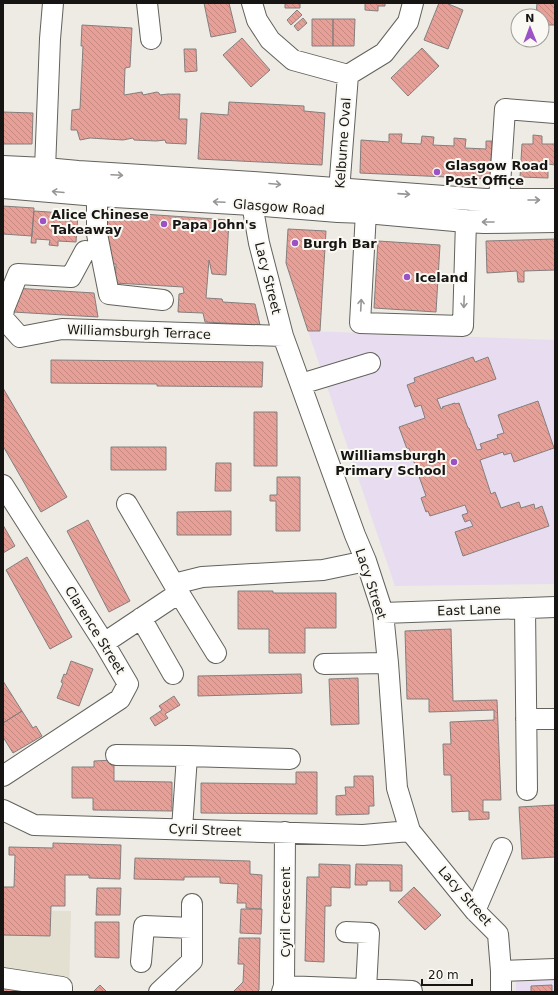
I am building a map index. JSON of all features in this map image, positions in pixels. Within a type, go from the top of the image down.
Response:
[{"type":"main road","name":"Glasgow Road","points":[[3,167],[477,199],[555,200]]},
{"type":"main road","name":"Glasgow Road","points":[[3,187],[97,196],[252,204],[466,221],[555,221]]},
{"type":"street","points":[[45,169],[50,39],[54,3]]},
{"type":"street","points":[[147,3],[151,39]]},
{"type":"street","points":[[252,3],[257,20],[270,40],[293,60],[348,75],[384,53],[408,22],[413,3]]},
{"type":"street","name":"Kelburne Oval","points":[[338,211],[348,75]]},
{"type":"street","points":[[499,200],[505,110],[555,113]]},
{"type":"street","name":"Lacy Street","points":[[253,183],[252,204],[259,243],[283,336],[355,535],[366,561],[383,613],[397,788],[410,831],[475,911],[498,934],[501,992]]},
{"type":"street","points":[[97,196],[97,234],[110,294],[163,300]]},
{"type":"street","points":[[366,212],[360,322],[463,326],[466,221]]},
{"type":"street","name":"Williamsburgh Terrace","points":[[84,251],[71,277],[18,274],[4,308],[3,317],[20,337],[62,329],[283,336]]},
{"type":"street","points":[[301,384],[370,363]]},
{"type":"street","name":"Clarence Street","points":[[3,485],[104,643],[128,684],[120,699],[3,776]]},
{"type":"street","points":[[127,504],[176,589],[216,653]]},
{"type":"street","points":[[104,643],[141,618],[176,589],[202,577],[323,570],[366,561]]},
{"type":"street","name":"East Lane","points":[[383,613],[555,607]]},
{"type":"street","points":[[525,608],[527,790]]},
{"type":"street","points":[[141,618],[173,674]]},
{"type":"street","points":[[324,664],[388,663]]},
{"type":"street","points":[[526,719],[555,719]]},
{"type":"street","points":[[116,754],[290,759]]},
{"type":"street","points":[[182,829],[186,756]]},
{"type":"street","name":"Cyril Street","points":[[3,810],[34,825],[363,835],[410,831]]},
{"type":"street","name":"Cyril Crescent","points":[[283,989],[285,832]]},
{"type":"street","points":[[475,911],[502,848]]},
{"type":"street","points":[[159,992],[192,961],[192,904]]},
{"type":"street","points":[[142,962],[144,926],[192,928]]},
{"type":"street","points":[[346,932],[369,933],[366,989]]},
{"type":"street","points":[[501,971],[555,969]]},
{"type":"street","points":[[3,978],[62,987],[62,992]]},
{"type":"street","points":[[283,989],[366,989],[412,991]]},
{"type":"shaded area","name":"Williamsburgh Primary School","points":[[308,331],[555,340],[555,584],[395,586]]},
{"type":"shaded area","points":[[3,910],[71,911],[69,992],[3,992]]},
{"type":"shaded area","points":[[555,973],[555,992],[516,992],[516,976]]},
{"type":"building","points":[[204,3],[229,3],[236,32],[211,37]]},
{"type":"building","points":[[285,3],[300,3],[300,8],[285,8]]},
{"type":"building","points":[[365,3],[385,3],[385,6],[378,6],[378,11],[365,10]]},
{"type":"building","points":[[439,3],[446,3],[463,10],[448,49],[424,40]]},
{"type":"building","points":[[537,3],[555,3],[555,25],[550,25],[550,8],[537,8]]},
{"type":"building","points":[[297,10],[302,15],[291,25],[287,20]]},
{"type":"building","points":[[303,18],[307,23],[298,31],[294,26]]},
{"type":"building","points":[[312,19],[333,19],[333,46],[312,46]]},
{"type":"building","points":[[333,19],[355,19],[354,46],[333,46]]},
{"type":"building","points":[[82,25],[132,28],[130,67],[125,68],[124,95],[142,92],[143,95],[157,92],[160,95],[180,94],[179,119],[187,119],[186,144],[166,143],[165,140],[134,140],[133,138],[123,140],[90,138],[80,140],[77,130],[71,130],[72,110],[80,109],[83,46],[81,46]]},
{"type":"building","points":[[242,38],[270,70],[251,87],[223,55]]},
{"type":"building","points":[[422,48],[439,66],[408,96],[391,78]]},
{"type":"building","points":[[184,49],[196,49],[197,71],[185,72]]},
{"type":"building","points":[[229,102],[304,106],[304,111],[325,113],[322,165],[198,159],[201,113],[228,115]]},
{"type":"building","points":[[3,112],[33,113],[32,144],[3,144]]},
{"type":"building","points":[[389,134],[402,134],[401,143],[421,144],[422,136],[434,137],[433,145],[454,146],[454,138],[466,139],[465,148],[486,149],[486,141],[492,141],[490,179],[360,173],[361,140],[389,142]]},
{"type":"building","points":[[533,135],[542,136],[542,144],[555,144],[555,165],[548,164],[548,178],[520,177],[522,144],[533,144]]},
{"type":"building","points":[[3,206],[34,208],[32,236],[3,234]]},
{"type":"building","points":[[34,211],[78,214],[76,242],[58,241],[58,246],[49,245],[50,240],[36,239],[36,243],[31,243]]},
{"type":"building","points":[[128,213],[229,220],[226,275],[212,274],[209,260],[206,298],[222,299],[223,302],[255,304],[260,325],[205,322],[203,313],[178,312],[179,294],[184,293],[183,287],[115,283],[116,264],[109,264],[105,218]]},
{"type":"building","points":[[288,229],[326,231],[320,331],[308,331],[286,263]]},
{"type":"building","points":[[555,239],[555,270],[524,271],[524,282],[518,282],[517,271],[487,273],[486,241]]},
{"type":"building","name":"Iceland","points":[[378,241],[440,245],[436,312],[374,308]]},
{"type":"building","points":[[14,288],[94,293],[98,317],[13,312]]},
{"type":"building","points":[[473,357],[475,362],[488,357],[496,379],[437,399],[441,409],[443,408],[442,407],[459,403],[477,450],[482,449],[480,444],[498,438],[497,435],[504,433],[498,415],[538,401],[554,448],[514,462],[511,453],[504,455],[503,452],[480,460],[491,494],[495,492],[501,508],[519,502],[521,508],[534,504],[535,509],[542,506],[549,526],[463,556],[455,532],[473,526],[470,520],[465,522],[462,515],[468,513],[465,505],[430,516],[428,511],[426,512],[421,498],[426,496],[409,448],[407,449],[399,427],[425,418],[421,405],[415,407],[407,385],[415,382],[414,378]]},
{"type":"building","points":[[51,360],[263,362],[262,387],[51,383]]},
{"type":"building","points":[[3,388],[67,497],[41,512],[3,446]]},
{"type":"building","points":[[254,412],[277,412],[277,466],[254,466]]},
{"type":"building","points":[[111,447],[166,447],[166,470],[111,470]]},
{"type":"building","points":[[216,463],[231,463],[231,491],[215,491]]},
{"type":"building","points":[[277,477],[300,477],[300,531],[276,531],[276,501],[270,501],[270,495],[277,495]]},
{"type":"building","points":[[231,511],[231,535],[177,535],[177,512]]},
{"type":"building","points":[[88,520],[130,601],[109,612],[67,531]]},
{"type":"building","points":[[3,525],[15,546],[3,553]]},
{"type":"building","points":[[27,557],[72,637],[50,649],[6,570]]},
{"type":"building","points":[[238,591],[273,591],[273,593],[336,593],[336,628],[305,628],[305,653],[269,653],[269,629],[238,629]]},
{"type":"building","points":[[451,629],[453,701],[497,700],[501,800],[483,800],[483,812],[489,812],[489,819],[469,820],[469,811],[452,812],[451,775],[444,775],[443,744],[451,744],[450,722],[494,720],[494,710],[429,712],[429,699],[407,699],[405,631]]},
{"type":"building","points":[[71,661],[93,669],[79,706],[57,698],[63,683],[61,682],[64,674],[66,675]]},
{"type":"building","points":[[301,674],[302,693],[198,696],[198,676]]},
{"type":"building","points":[[358,678],[359,724],[331,725],[329,679]]},
{"type":"building","points":[[3,681],[22,711],[3,723]]},
{"type":"building","points":[[174,696],[180,705],[165,714],[168,718],[155,726],[150,718],[162,710],[159,706]]},
{"type":"building","points":[[22,711],[33,728],[36,726],[42,736],[13,753],[3,737],[3,723]]},
{"type":"building","points":[[114,760],[114,781],[172,782],[172,811],[93,810],[93,798],[72,798],[72,767],[94,767],[94,761]]},
{"type":"building","points":[[296,772],[317,772],[317,814],[201,813],[201,783],[296,784]]},
{"type":"building","points":[[354,776],[373,776],[374,806],[369,806],[369,814],[336,815],[336,796],[346,795],[345,787],[354,787]]},
{"type":"building","points":[[555,805],[555,857],[522,859],[519,807]]},
{"type":"building","points":[[53,843],[121,845],[120,879],[89,878],[89,875],[65,875],[65,906],[51,906],[50,936],[3,935],[3,887],[14,887],[15,855],[9,855],[9,847],[53,848]]},
{"type":"building","points":[[135,858],[250,861],[250,874],[262,875],[261,909],[246,908],[246,903],[237,903],[238,884],[220,883],[220,877],[184,877],[184,880],[134,879]]},
{"type":"building","points":[[319,864],[350,865],[350,888],[331,887],[331,906],[325,906],[324,962],[305,961],[307,877],[319,877]]},
{"type":"building","points":[[356,864],[402,865],[402,891],[390,891],[390,881],[367,881],[367,885],[355,885]]},
{"type":"building","points":[[414,887],[441,915],[425,930],[398,902]]},
{"type":"building","points":[[97,888],[121,888],[120,915],[96,915]]},
{"type":"building","points":[[241,909],[262,909],[261,934],[240,933]]},
{"type":"building","points":[[95,922],[119,922],[119,958],[95,957]]},
{"type":"building","points":[[239,938],[260,938],[259,990],[257,992],[233,992],[243,982],[244,964],[238,964]]},
{"type":"building","points":[[3,983],[15,985],[14,992],[3,992]]},
{"type":"building","points":[[100,985],[107,992],[93,992]]},
{"type":"building","points":[[552,985],[552,992],[531,992],[531,986]]},
{"type":"place","name":"Glasgow Road Post Office","points":[[437,172]]},
{"type":"place","name":"Alice Chinese Takeaway","points":[[43,221]]},
{"type":"place","name":"Papa John's","points":[[164,224]]},
{"type":"place","name":"Burgh Bar","points":[[295,243]]},
{"type":"place","name":"Iceland","points":[[407,277]]},
{"type":"place","name":"Williamsburgh Primary School","points":[[454,462]]}]
